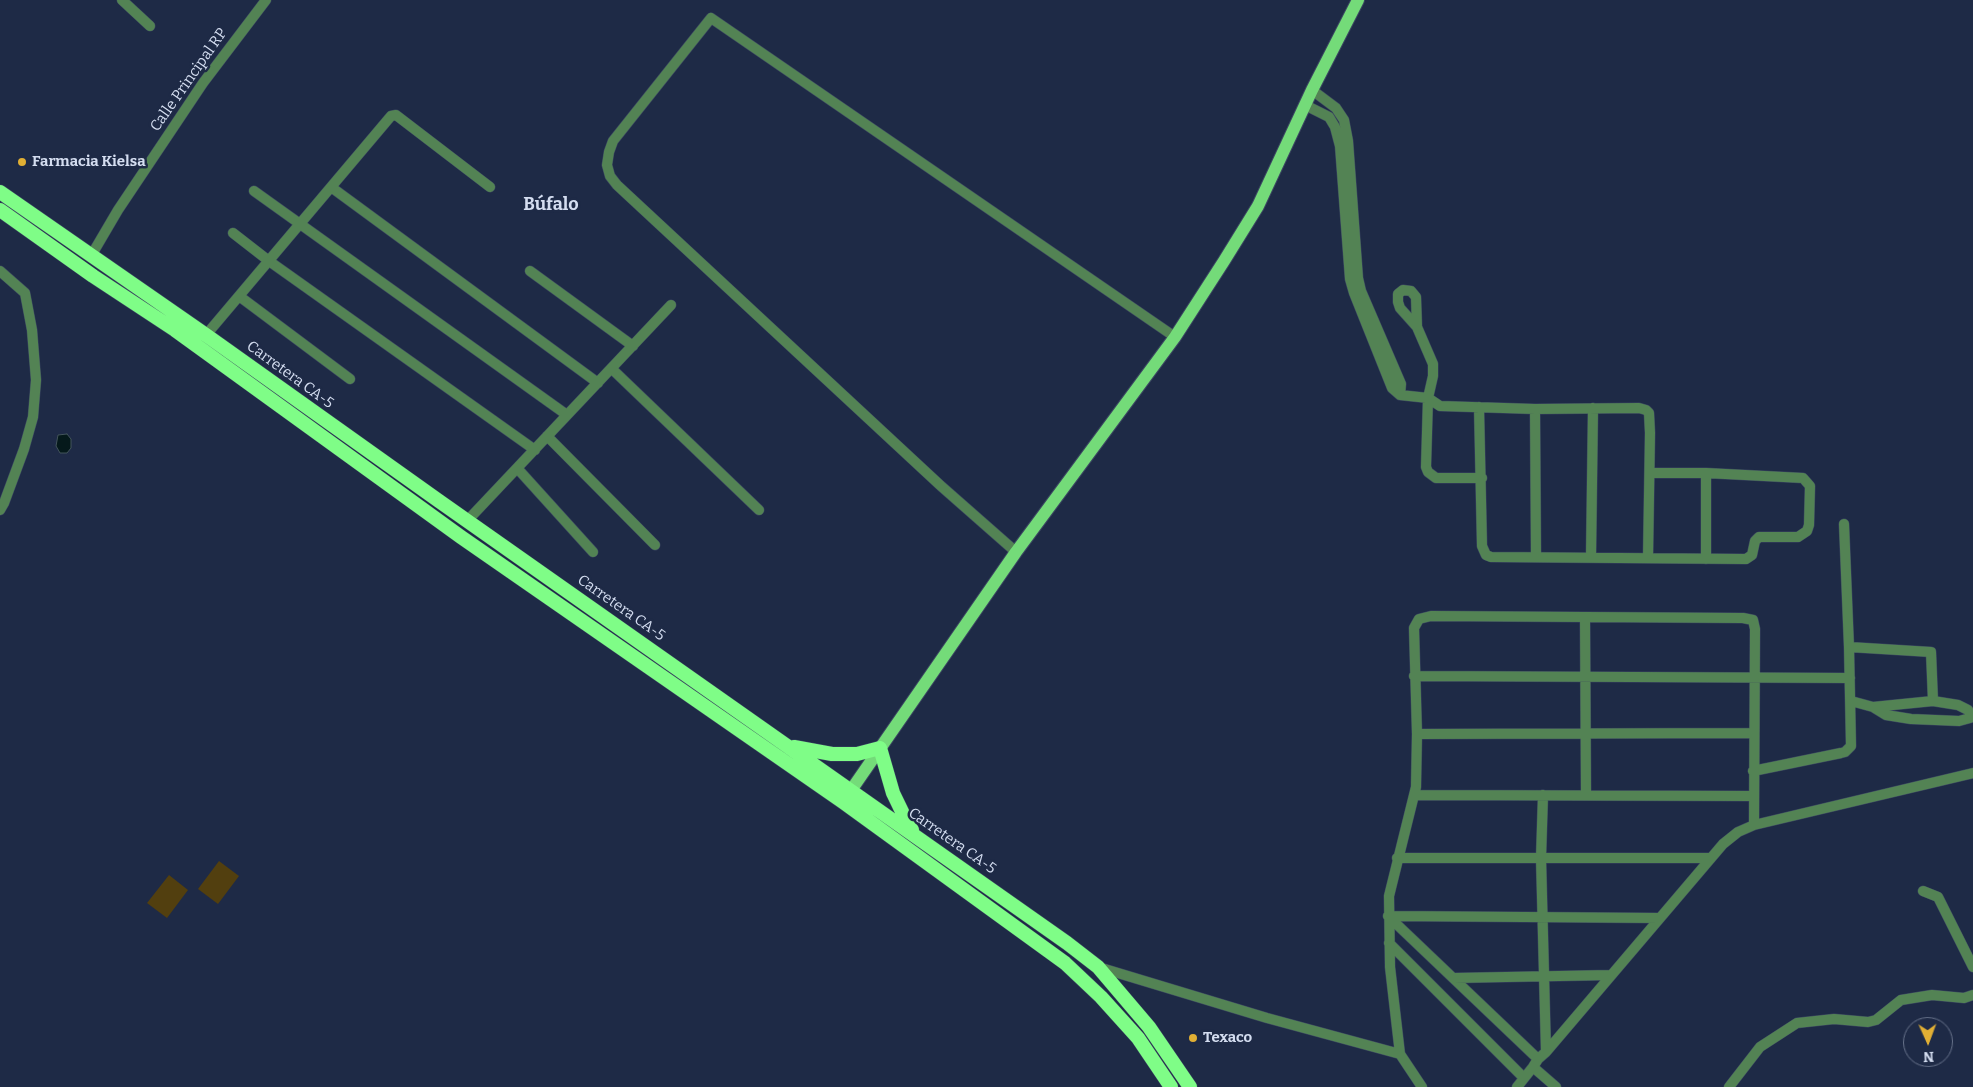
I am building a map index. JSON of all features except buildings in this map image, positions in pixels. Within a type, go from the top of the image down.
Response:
[{"type":"highway","name":"Carretera CA-5","points":[[0,192],[265,376],[467,521],[1067,943],[1098,967],[1149,1028],[1190,1087]]},
{"type":"highway","name":"Carretera CA-5","points":[[0,210],[93,276],[174,330],[494,560],[842,802],[1065,963],[1101,997],[1138,1038],[1171,1087]]},
{"type":"highway","points":[[0,218],[8,224],[26,228]]},
{"type":"highway","points":[[174,330],[257,380],[262,380],[265,376]]},
{"type":"highway","points":[[788,745],[832,754],[857,754],[880,748],[893,793],[907,822],[917,836]]},
{"type":"main road","points":[[842,802],[1016,552],[1175,337],[1258,206],[1312,90],[1358,0]]},
{"type":"street","name":"Calle Principal RP","points":[[92,256],[118,210],[204,83],[266,0]]},
{"type":"street","points":[[129,2],[150,26]]},
{"type":"street","points":[[1016,552],[941,486],[617,185],[610,176],[607,165],[613,141],[711,18],[1175,337]]},
{"type":"street","points":[[1312,90],[1336,108],[1344,120],[1348,141],[1358,278],[1361,291],[1401,384],[1400,395]]},
{"type":"street","points":[[1305,105],[1329,117],[1335,128],[1340,146],[1350,279],[1392,388],[1400,395],[1428,398],[1440,406],[1535,409],[1639,408],[1646,410],[1649,413],[1650,473],[1648,558]]},
{"type":"street","points":[[206,335],[394,115],[490,187]]},
{"type":"street","points":[[331,187],[598,384]]},
{"type":"street","points":[[254,191],[567,415]]},
{"type":"street","points":[[233,233],[269,261],[535,450]]},
{"type":"street","points":[[0,271],[25,294],[32,330],[36,380],[33,417],[24,449],[4,504],[0,510]]},
{"type":"street","points":[[530,271],[633,346]]},
{"type":"street","points":[[239,296],[350,380]]},
{"type":"street","points":[[467,521],[671,306]]},
{"type":"street","points":[[1417,327],[1433,364],[1434,376],[1428,398],[1426,467],[1428,472],[1432,476],[1441,479],[1482,478]]},
{"type":"street","points":[[612,368],[759,510]]},
{"type":"street","points":[[1479,407],[1483,551],[1491,557],[1746,559],[1752,555],[1755,541],[1760,537],[1792,537],[1804,534],[1809,525],[1810,486],[1807,480],[1706,473],[1650,473]]},
{"type":"street","points":[[1591,557],[1593,408]]},
{"type":"street","points":[[1535,409],[1536,557]]},
{"type":"street","points":[[547,436],[655,545]]},
{"type":"street","points":[[518,468],[593,552]]},
{"type":"street","points":[[1706,473],[1706,559]]},
{"type":"street","points":[[1754,771],[1845,752],[1851,746],[1850,647],[1844,524]]},
{"type":"street","points":[[1422,1087],[1400,1054],[1388,916],[1389,896],[1397,858],[1414,795],[1417,734],[1414,628],[1419,619],[1430,616],[1753,620],[1755,628],[1754,825]]},
{"type":"street","points":[[1585,617],[1586,795]]},
{"type":"street","points":[[1850,647],[1931,652],[1933,701]]},
{"type":"street","points":[[1414,676],[1754,676],[1850,678]]},
{"type":"street","points":[[1850,701],[1873,707],[1933,701],[1958,704],[1968,710],[1972,716],[1959,721],[1927,721],[1895,717],[1879,712],[1873,707]]},
{"type":"street","points":[[1417,734],[1754,733]]},
{"type":"street","points":[[1517,1087],[1723,844],[1738,832],[1754,825],[1973,773]]},
{"type":"street","points":[[1414,795],[1754,796]]},
{"type":"street","points":[[1539,1060],[1543,976],[1541,858],[1543,795]]},
{"type":"street","points":[[1397,858],[1711,858]]},
{"type":"street","points":[[1923,891],[1938,897],[1973,967]]},
{"type":"street","points":[[1388,916],[1660,918]]},
{"type":"street","points":[[1388,916],[1539,1060],[1556,1087]]},
{"type":"street","points":[[1389,943],[1524,1078]]},
{"type":"street","points":[[1098,967],[1267,1018],[1400,1054]]},
{"type":"street","points":[[1454,978],[1611,975]]},
{"type":"street","points":[[1730,1087],[1760,1047],[1797,1023],[1834,1019],[1868,1022],[1876,1020],[1901,1000],[1932,995],[1964,998],[1973,995]]},
{"type":"shaded area","points":[[67,434],[71,439],[71,448],[67,453],[60,453],[56,446],[58,435]]},
{"type":"shaded area","points":[[219,861],[239,876],[218,904],[198,889]]},
{"type":"shaded area","points":[[169,875],[188,890],[167,918],[147,903]]},
{"type":"place","name":"Farmacia Kielsa","points":[[22,162]]},
{"type":"place","name":"Texaco","points":[[1193,1038]]},
{"type":"district","name":"Búfalo","points":[[551,205]]}]
